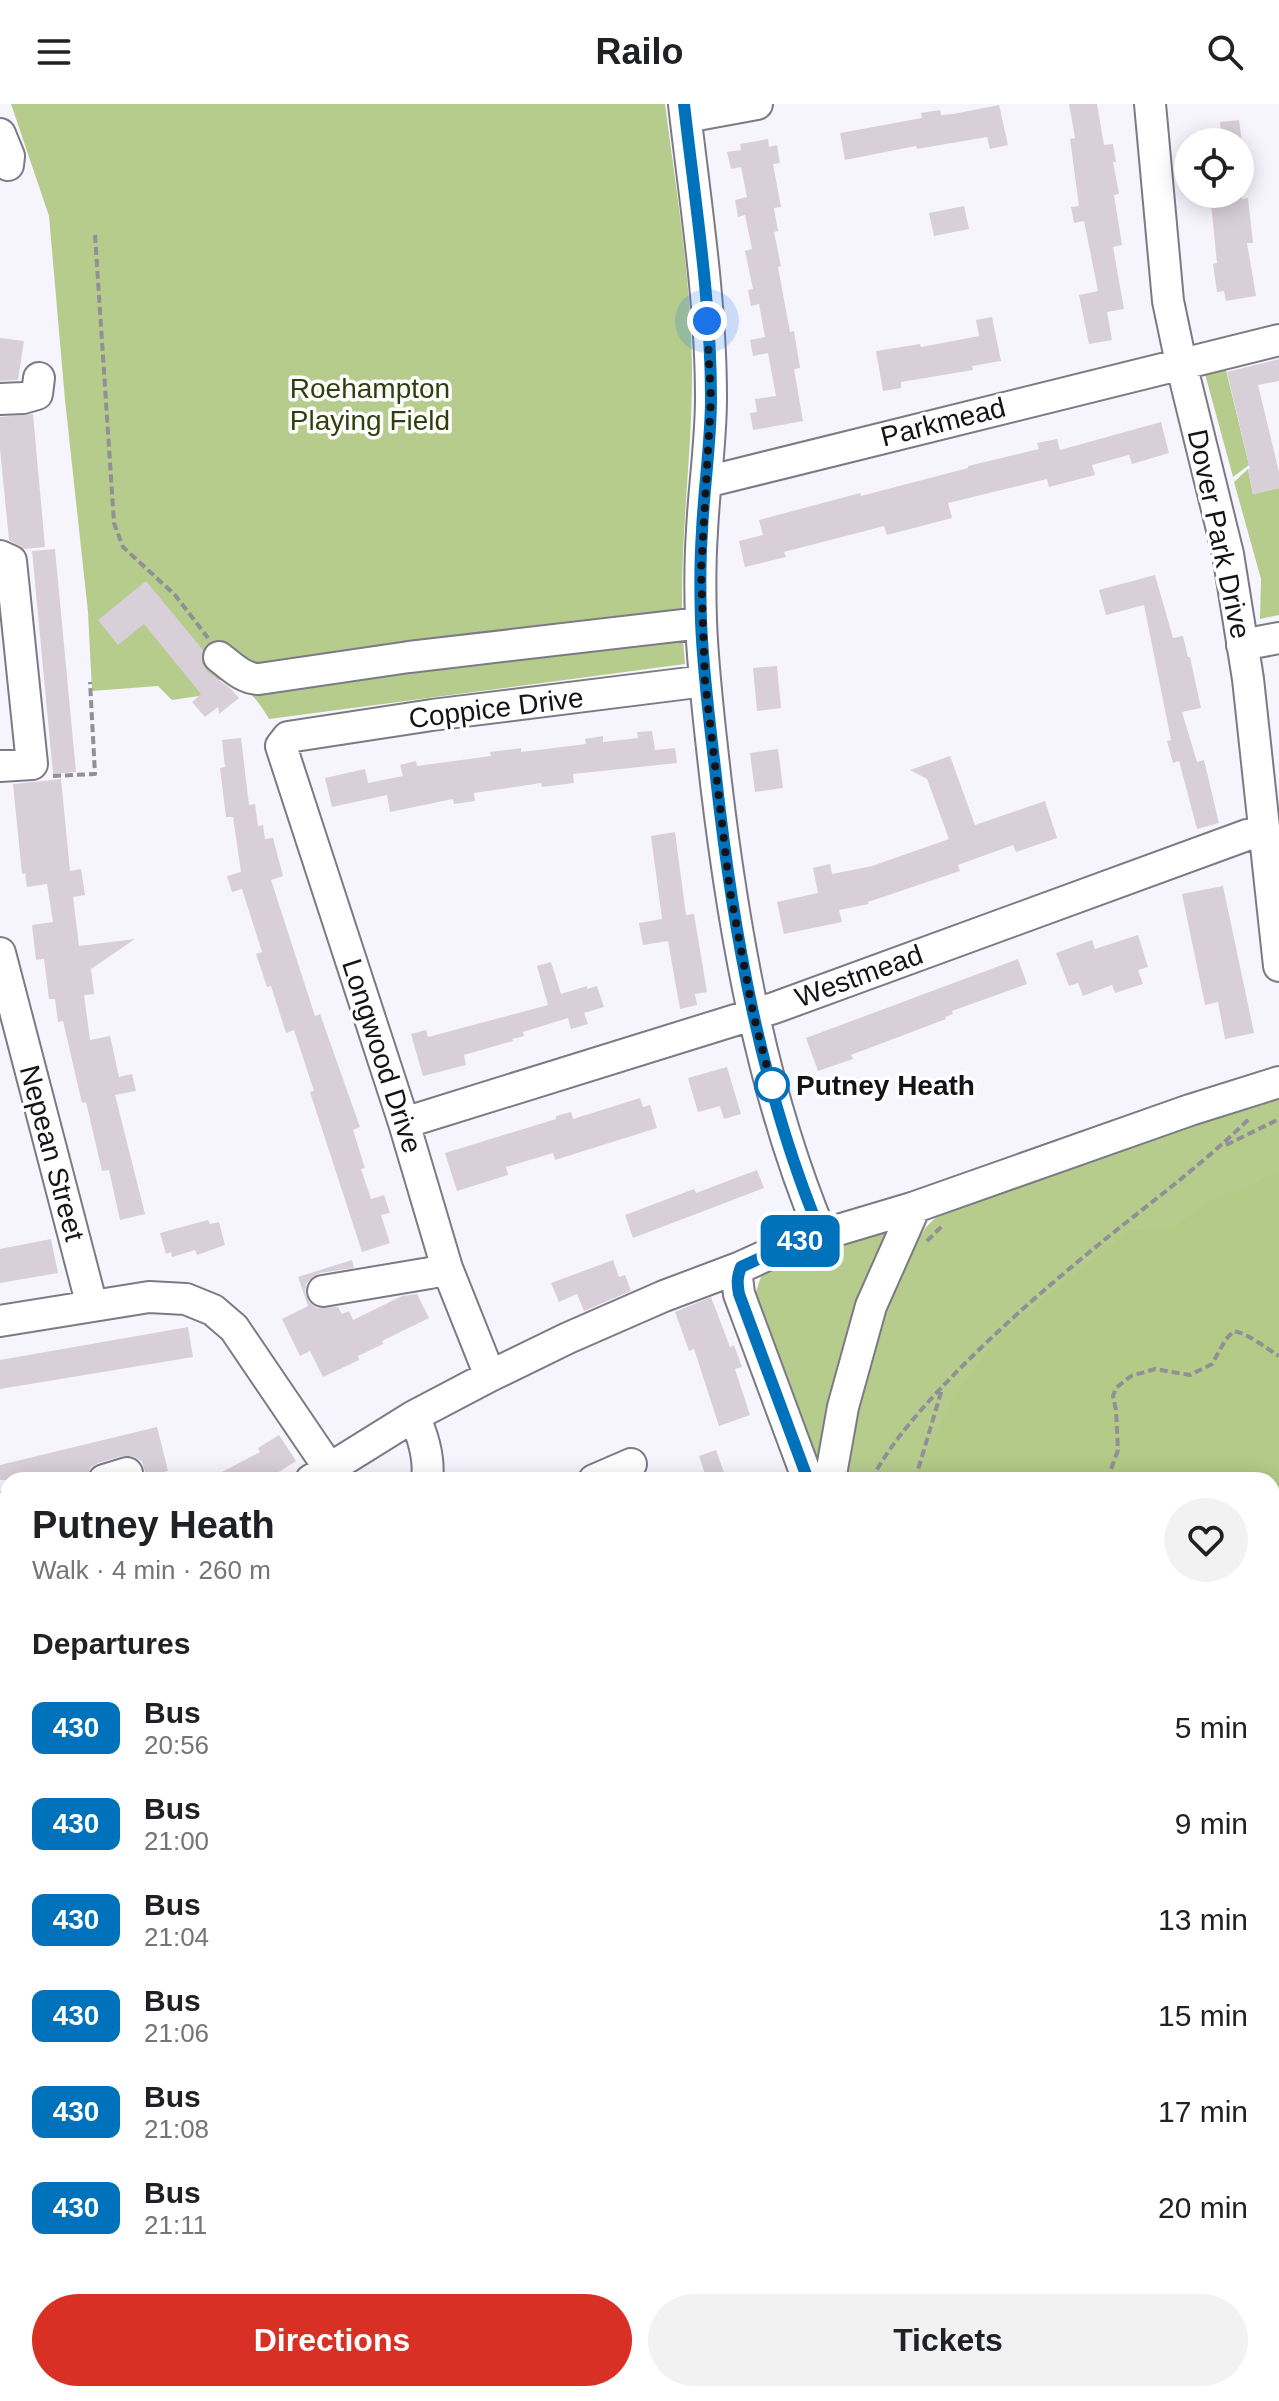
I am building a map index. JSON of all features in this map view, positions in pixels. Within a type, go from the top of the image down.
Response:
[{"type":"street","points":[[757,104],[685,111],[707,321],[711,399],[702,533],[701,623],[730,891],[753,1013],[785,1129],[821,1234]]},
{"type":"street","name":"Dover Park Drive","points":[[1150,104],[1168,301],[1228,554],[1276,914],[1279,966]]},
{"type":"street","points":[[0,134],[9,156],[8,165]]},
{"type":"street","name":"Parkmead","points":[[706,482],[1279,340]]},
{"type":"street","points":[[0,399],[37,394],[39,378]]},
{"type":"street","points":[[0,556],[11,561],[32,764],[0,766]]},
{"type":"street","points":[[219,657],[241,674],[259,679],[409,657],[701,623]]},
{"type":"street","points":[[1242,645],[1279,638]]},
{"type":"street","name":"Coppice Drive","points":[[288,737],[432,715],[705,681]]},
{"type":"street","name":"Longwood Drive","points":[[288,737],[281,746],[404,1123],[447,1268],[490,1376]]},
{"type":"street","name":"Westmead","points":[[404,1123],[753,1013],[1247,835],[1264,832]]},
{"type":"street","name":"Nepean Street","points":[[0,953],[6,1000],[92,1306]]},
{"type":"street","points":[[323,1472],[414,1416],[490,1376],[568,1338],[791,1244],[915,1207],[1190,1110],[1279,1082]]},
{"type":"street","points":[[831,1472],[843,1407],[871,1306],[915,1207]]},
{"type":"street","points":[[741,1267],[737,1277],[739,1294],[805,1472]]},
{"type":"street","points":[[323,1291],[447,1268]]},
{"type":"street","points":[[0,1321],[149,1297],[186,1299],[213,1310],[234,1328],[319,1472]]},
{"type":"street","points":[[414,1416],[422,1433],[428,1472]]},
{"type":"street","points":[[613,1472],[631,1464]]},
{"type":"path","points":[[95,235],[114,523],[123,547],[175,595],[219,657]]},
{"type":"path","points":[[32,764],[44,776],[95,774],[90,682]]},
{"type":"path","points":[[875,1472],[909,1422],[1012,1317],[1220,1148],[1253,1115]]},
{"type":"path","points":[[1220,1148],[1279,1119]]},
{"type":"path","points":[[918,1246],[933,1237],[948,1219]]},
{"type":"path","points":[[1110,1472],[1118,1450],[1113,1396],[1116,1388],[1131,1376],[1155,1369],[1190,1375],[1212,1364],[1234,1331],[1247,1334],[1279,1356]]},
{"type":"path","points":[[917,1472],[942,1387]]},
{"type":"green space","name":"Roehampton Playing Field","points":[[11,104],[665,104],[691,332],[692,402],[682,589],[685,664],[269,719],[250,693],[222,678],[199,696],[172,700],[158,686],[92,691],[88,612],[49,216]]},
{"type":"green space","points":[[1225,366],[1249,465],[1233,477],[1204,370]]},
{"type":"green space","points":[[1248,469],[1253,494],[1279,488],[1279,615],[1260,619],[1261,579],[1234,482]]},
{"type":"green space","points":[[1279,1094],[1279,1472],[840,1472],[884,1291],[926,1227],[949,1205]]},
{"type":"green space","points":[[1279,1170],[1279,1472],[916,1472],[956,1393],[1001,1333],[1130,1230],[1173,1228],[1205,1204],[1250,1186]]},
{"type":"green space","points":[[897,1226],[857,1299],[837,1374],[822,1460],[814,1464],[753,1300],[762,1274],[821,1250]]},
{"type":"building","points":[[1069,104],[1097,104],[1104,145],[1113,144],[1119,194],[1114,195],[1122,245],[1113,247],[1124,309],[1107,312],[1112,340],[1089,344],[1079,295],[1098,291],[1084,221],[1074,223],[1071,207],[1079,206],[1070,139],[1075,138]]},
{"type":"building","points":[[999,105],[1008,145],[990,149],[987,137],[917,149],[916,146],[845,160],[840,133],[922,118],[921,113],[940,110],[941,115],[953,114]]},
{"type":"building","points":[[1239,120],[1240,128],[1221,128],[1220,122]]},
{"type":"building","points":[[768,139],[769,147],[777,145],[780,163],[773,164],[781,207],[774,208],[778,231],[774,232],[790,332],[794,331],[800,368],[794,369],[803,421],[753,430],[750,413],[757,412],[755,399],[776,396],[768,353],[753,356],[750,340],[765,337],[759,304],[751,306],[748,290],[753,289],[745,251],[752,249],[745,215],[738,217],[735,200],[747,197],[741,167],[731,169],[727,152],[741,150],[740,144]]},
{"type":"building","points":[[964,206],[969,229],[934,236],[929,213]]},
{"type":"building","points":[[1211,208],[1249,208],[1253,243],[1247,243],[1256,296],[1226,301],[1224,291],[1217,292],[1213,264],[1217,263]]},
{"type":"building","points":[[992,317],[1001,361],[972,366],[973,370],[901,382],[901,388],[883,391],[876,351],[920,344],[921,347],[979,336],[976,320]]},
{"type":"building","points":[[0,338],[24,341],[18,380],[0,381]]},
{"type":"building","points":[[1279,359],[1279,381],[1258,385],[1279,472],[1279,488],[1253,494],[1227,372]]},
{"type":"building","points":[[33,414],[45,547],[24,549],[9,540],[0,417]]},
{"type":"building","points":[[1161,422],[1169,453],[1132,464],[1129,455],[1092,465],[1095,475],[1049,487],[1047,479],[948,503],[952,518],[887,535],[884,526],[784,552],[786,557],[745,567],[739,541],[763,535],[759,520],[1039,449],[1037,443],[1057,439],[1060,450]]},
{"type":"building","points":[[55,549],[76,772],[53,774],[32,551]]},
{"type":"building","points":[[1155,575],[1173,638],[1183,636],[1201,708],[1182,712],[1197,762],[1204,760],[1219,823],[1197,829],[1179,761],[1173,763],[1167,741],[1171,740],[1144,605],[1106,615],[1099,590]]},
{"type":"building","points":[[146,581],[203,650],[202,663],[207,671],[239,698],[219,714],[218,707],[205,717],[192,702],[201,694],[144,624],[118,645],[98,620]]},
{"type":"building","points":[[777,666],[781,708],[757,711],[753,668]]},
{"type":"building","points":[[652,731],[655,750],[675,748],[677,763],[573,774],[574,783],[542,787],[541,783],[474,793],[475,801],[454,804],[453,799],[390,812],[387,795],[332,807],[325,778],[365,769],[368,783],[403,776],[400,765],[416,761],[417,766],[491,756],[490,752],[521,748],[521,752],[586,744],[585,739],[603,736],[603,742],[638,738],[637,732]]},
{"type":"building","points":[[241,738],[249,805],[255,804],[258,826],[263,825],[265,839],[273,838],[283,876],[271,880],[315,1016],[320,1014],[360,1127],[353,1130],[365,1168],[361,1169],[371,1199],[384,1195],[390,1213],[381,1215],[390,1243],[362,1252],[310,1092],[314,1091],[294,1030],[286,1033],[271,986],[267,987],[256,954],[262,952],[242,889],[232,892],[227,876],[241,872],[233,817],[226,817],[220,768],[225,767],[222,740]]},
{"type":"building","points":[[778,749],[783,788],[755,792],[750,753]]},
{"type":"building","points":[[950,756],[975,825],[1045,801],[1057,838],[1016,852],[1013,845],[958,865],[960,871],[869,904],[839,910],[842,922],[784,934],[777,902],[818,893],[813,868],[830,864],[832,874],[872,866],[949,839],[927,779],[910,770]]},
{"type":"building","points":[[61,779],[70,871],[81,869],[85,895],[73,897],[79,946],[135,939],[91,969],[94,994],[84,995],[90,1040],[110,1036],[119,1077],[132,1074],[136,1091],[115,1095],[145,1214],[120,1220],[109,1170],[102,1171],[86,1102],[82,1103],[63,1021],[58,1022],[55,999],[49,999],[44,959],[36,960],[32,925],[53,922],[47,884],[27,887],[25,873],[22,874],[13,784]]},
{"type":"building","points":[[675,832],[686,915],[694,914],[707,992],[695,994],[697,1005],[680,1009],[668,941],[643,945],[639,923],[662,919],[651,836]]},
{"type":"building","points":[[1223,886],[1254,1033],[1225,1039],[1218,1002],[1205,1005],[1182,894]]},
{"type":"building","points":[[1138,935],[1148,967],[1138,970],[1143,984],[1115,993],[1112,985],[1083,996],[1078,983],[1069,986],[1056,953],[1092,940],[1095,949]]},
{"type":"building","points":[[1018,959],[1027,984],[952,1011],[953,1014],[946,1019],[851,1055],[853,1059],[818,1071],[806,1038]]},
{"type":"building","points":[[551,962],[561,994],[597,986],[604,1007],[584,1013],[588,1024],[571,1029],[568,1018],[523,1032],[524,1036],[513,1041],[464,1055],[466,1065],[423,1076],[411,1034],[426,1030],[428,1037],[548,1005],[537,966]]},
{"type":"building","points":[[727,1067],[741,1114],[724,1119],[720,1106],[698,1112],[688,1078]]},
{"type":"building","points":[[640,1098],[643,1107],[650,1105],[657,1128],[555,1160],[553,1153],[506,1167],[508,1175],[457,1191],[445,1153],[556,1119],[556,1116],[571,1112],[573,1119]]},
{"type":"building","points":[[757,1170],[764,1188],[633,1238],[625,1215]]},
{"type":"building","points":[[208,1220],[210,1224],[219,1222],[225,1245],[197,1255],[195,1250],[172,1257],[171,1252],[166,1254],[160,1233]]},
{"type":"building","points":[[51,1239],[58,1273],[0,1283],[0,1249]]},
{"type":"building","points":[[352,1260],[354,1268],[320,1273],[311,1278],[306,1284],[305,1293],[310,1303],[317,1308],[338,1307],[342,1314],[349,1311],[353,1320],[402,1296],[417,1294],[429,1318],[382,1341],[383,1344],[358,1356],[359,1360],[323,1377],[310,1351],[300,1356],[282,1319],[308,1306],[298,1277]]},
{"type":"building","points":[[613,1260],[619,1277],[625,1275],[631,1291],[584,1311],[577,1294],[559,1302],[551,1283]]},
{"type":"building","points":[[711,1297],[730,1347],[734,1345],[742,1367],[735,1369],[750,1415],[719,1426],[694,1349],[689,1351],[675,1312]]},
{"type":"building","points":[[188,1327],[193,1357],[0,1389],[0,1360]]},
{"type":"building","points":[[157,1427],[168,1471],[145,1472],[142,1461],[132,1456],[98,1463],[88,1472],[0,1472],[0,1465]]},
{"type":"building","points":[[279,1435],[296,1461],[279,1472],[222,1472],[260,1452],[258,1448]]},
{"type":"building","points":[[716,1450],[724,1472],[704,1472],[699,1456]]},
{"type":"bus line","name":"430","points":[[684,104],[707,321],[711,399],[702,533],[701,623],[722,835],[753,1013],[773,1091],[821,1234],[741,1267],[737,1284],[805,1472]]},
{"type":"place","name":"Putney Heath","points":[[772,1085]]},
{"type":"route","points":[[707,321],[711,399],[701,571],[705,681],[730,891],[753,1013],[773,1091],[772,1085]]}]
